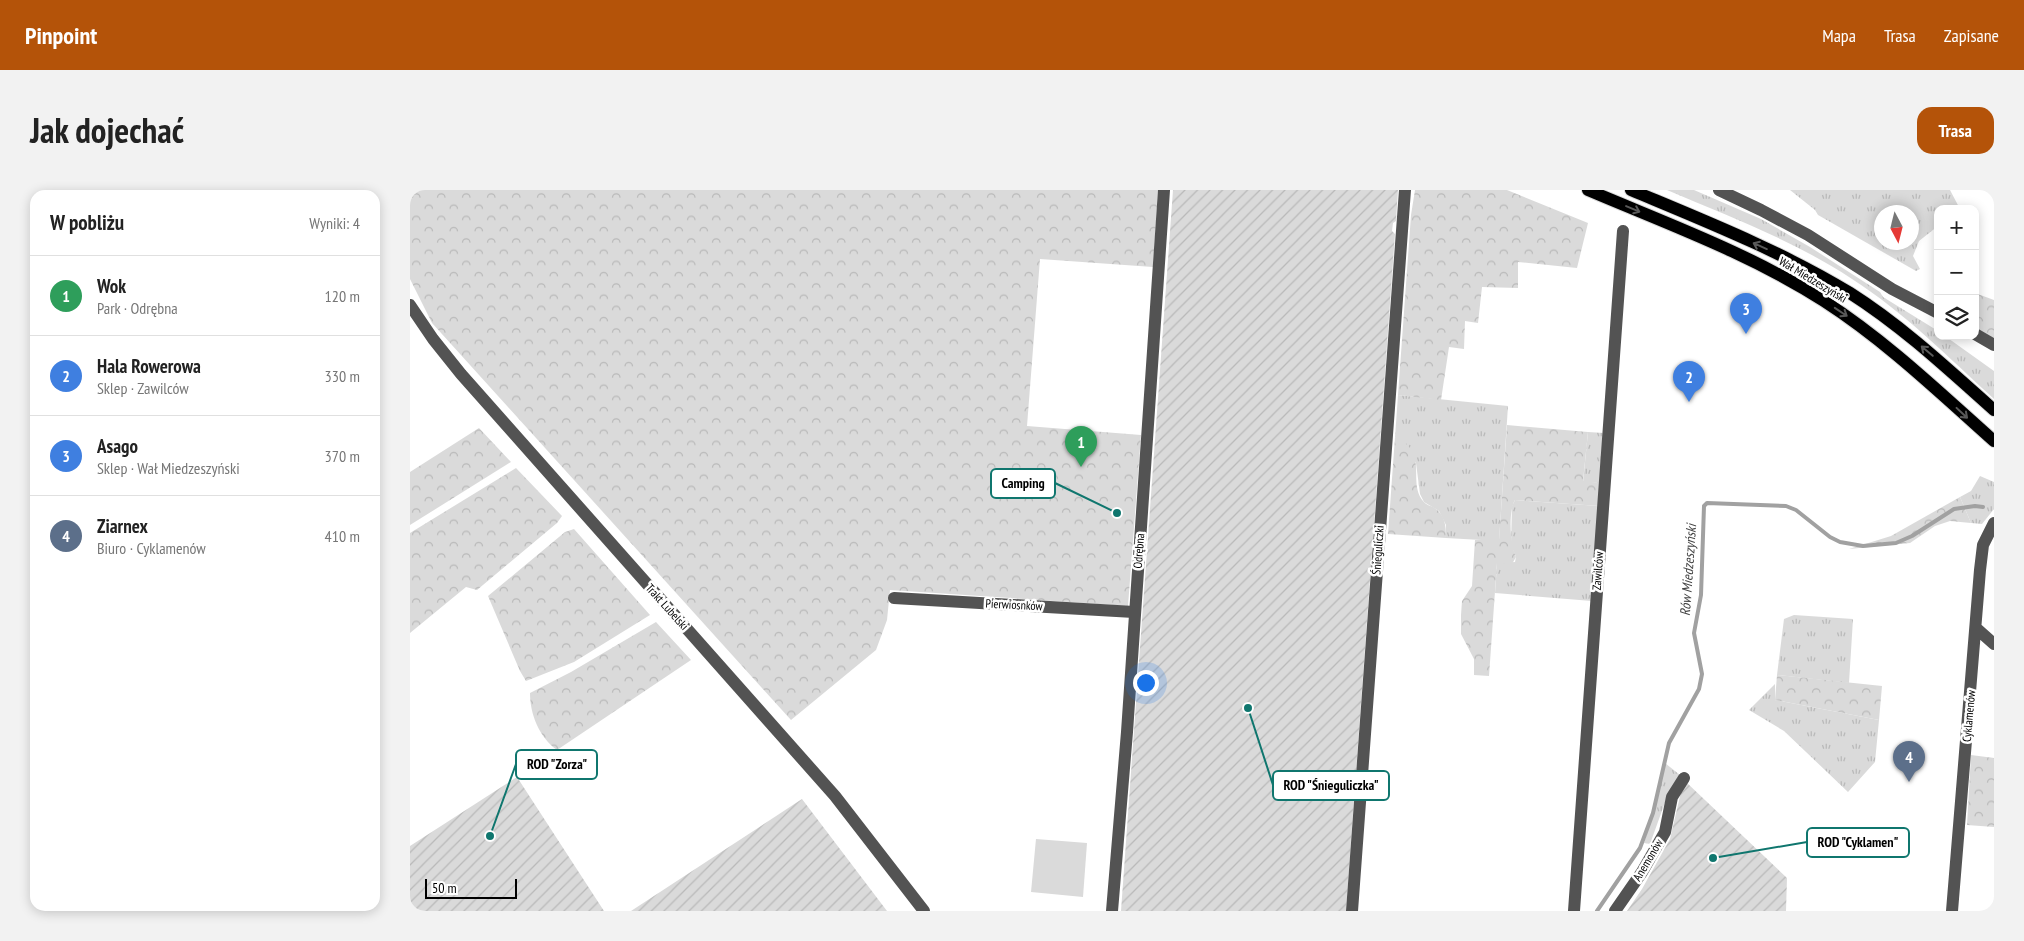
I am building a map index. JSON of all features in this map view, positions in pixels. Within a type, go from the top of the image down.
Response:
[{"type":"main road","name":"Wał Miedzeszyński","points":[[1588,190],[1730,250],[1780,275],[1818,297],[1884,345],[1994,441]]},
{"type":"main road","name":"Wał Miedzeszyński","points":[[1631,190],[1774,252],[1844,290],[1910,338],[1994,410]]},
{"type":"street","name":"Odrębna","points":[[1112,911],[1164,190]]},
{"type":"street","name":"Śnieguliczki","points":[[1352,911],[1405,190]]},
{"type":"street","points":[[1718,190],[1762,210],[1808,236],[1892,289],[1934,311]]},
{"type":"street","name":"Zawilców","points":[[1574,911],[1623,231]]},
{"type":"street","name":"Trakt Lubelski","points":[[410,304],[433,340],[461,374],[835,796],[924,911]]},
{"type":"street","points":[[1979,336],[1994,345]]},
{"type":"street","name":"Cyklamenów","points":[[1952,911],[1983,545],[1994,523]]},
{"type":"street","name":"Pierwiosnków","points":[[894,598],[1134,612]]},
{"type":"street","points":[[1976,628],[1994,644]]},
{"type":"street","name":"Anemonów","points":[[1615,911],[1642,872],[1665,832],[1672,797],[1684,778]]},
{"type":"green space","points":[[410,190],[1158,190],[1153,267],[1040,259],[1027,426],[1141,435],[1128,606],[890,590],[887,620],[876,650],[791,720],[432,323],[410,279]]},
{"type":"green space","points":[[1173,190],[1398,190],[1396,221],[1393,223],[1392,231],[1395,234],[1346,911],[1121,911]]},
{"type":"green space","points":[[1415,190],[1507,190],[1588,223],[1577,268],[1518,262],[1518,288],[1482,287],[1478,323],[1465,321],[1464,349],[1449,347],[1441,400],[1398,395],[1411,215]]},
{"type":"green space","points":[[1667,190],[1694,190],[1761,219],[1810,247],[1880,292],[1883,297],[1934,329],[1934,340],[1951,340],[1994,371],[1994,399],[1908,321],[1871,292],[1808,253],[1738,220]]},
{"type":"green space","points":[[1790,190],[1950,190],[1958,205],[1934,205],[1934,229],[1919,241],[1919,205],[1874,205],[1874,247],[1818,215],[1815,210]]},
{"type":"green space","points":[[1879,250],[1915,250],[1913,256],[1920,269],[1916,271]]},
{"type":"green space","points":[[1979,294],[1994,300],[1994,339],[1979,330]]},
{"type":"green space","points":[[1398,395],[1508,406],[1499,541],[1446,538],[1446,525],[1439,511],[1424,502],[1420,494],[1416,463],[1395,437]]},
{"type":"green space","points":[[1507,425],[1588,432],[1583,481],[1601,483],[1599,506],[1515,500],[1511,512],[1511,528],[1512,544],[1516,557],[1512,564],[1497,563],[1489,676],[1474,675],[1474,659],[1461,634],[1462,601],[1472,586],[1475,540],[1499,540]]},
{"type":"green space","points":[[479,428],[511,462],[410,525],[410,472]]},
{"type":"green space","points":[[1588,432],[1604,433],[1601,483],[1583,482]]},
{"type":"green space","points":[[1395,437],[1406,443],[1412,451],[1415,459],[1419,493],[1426,504],[1437,510],[1442,516],[1445,524],[1446,538],[1388,534]]},
{"type":"green space","points":[[516,468],[562,516],[557,523],[477,590],[466,587],[410,633],[410,533]]},
{"type":"green space","points":[[1980,476],[1994,482],[1994,509],[1982,524],[1971,523],[1960,497],[1971,491]]},
{"type":"green space","points":[[1960,497],[1971,523],[1950,521],[1935,526],[1910,543],[1849,549],[1891,536]]},
{"type":"green space","points":[[1515,500],[1599,506],[1592,601],[1495,593],[1497,563],[1515,562],[1516,557],[1511,545],[1512,506]]},
{"type":"green space","points":[[574,529],[650,615],[574,662],[526,681],[488,596],[565,532]]},
{"type":"green space","points":[[1794,615],[1853,619],[1849,683],[1777,675],[1784,619]]},
{"type":"green space","points":[[656,622],[691,660],[557,750],[545,739],[537,724],[530,701],[530,693],[571,672]]},
{"type":"green space","points":[[1777,675],[1882,686],[1879,720],[1775,700]]},
{"type":"green space","points":[[1775,684],[1775,700],[1879,720],[1875,762],[1848,792],[1784,731],[1749,710]]},
{"type":"green space","points":[[1971,755],[1994,758],[1994,827],[1967,825]]},
{"type":"green space","points":[[1665,763],[1680,775],[1668,794],[1650,844],[1644,843],[1656,805]]},
{"type":"green space","points":[[517,777],[604,911],[410,911],[410,846]]},
{"type":"green space","points":[[1686,782],[1787,878],[1786,911],[1627,911],[1642,889],[1670,839],[1681,792]]},
{"type":"green space","points":[[802,799],[887,911],[631,911]]},
{"type":"green space","points":[[1036,839],[1087,843],[1083,897],[1031,892]]},
{"type":"waterway","name":"Rów Miedzeszyński","points":[[1597,911],[1640,848],[1653,813],[1669,743],[1699,689],[1702,674],[1694,633],[1701,595],[1704,506],[1707,503],[1786,506],[1796,510],[1830,537],[1840,542],[1863,546],[1896,543],[1912,536],[1954,509],[1975,506],[1983,507]]},
{"type":"place","name":"Asago","points":[[1746,334]]},
{"type":"place","name":"Hala Rowerowa","points":[[1689,402]]},
{"type":"place","name":"Wok","points":[[1081,467]]},
{"type":"place","name":"Camping","points":[[1117,513]]},
{"type":"place","name":"ROD \"Śnieguliczka\"","points":[[1248,708]]},
{"type":"place","name":"Ziarnex","points":[[1909,782]]},
{"type":"place","name":"ROD \"Zorza\"","points":[[490,836]]},
{"type":"place","name":"ROD \"Cyklamen\"","points":[[1713,858]]}]
